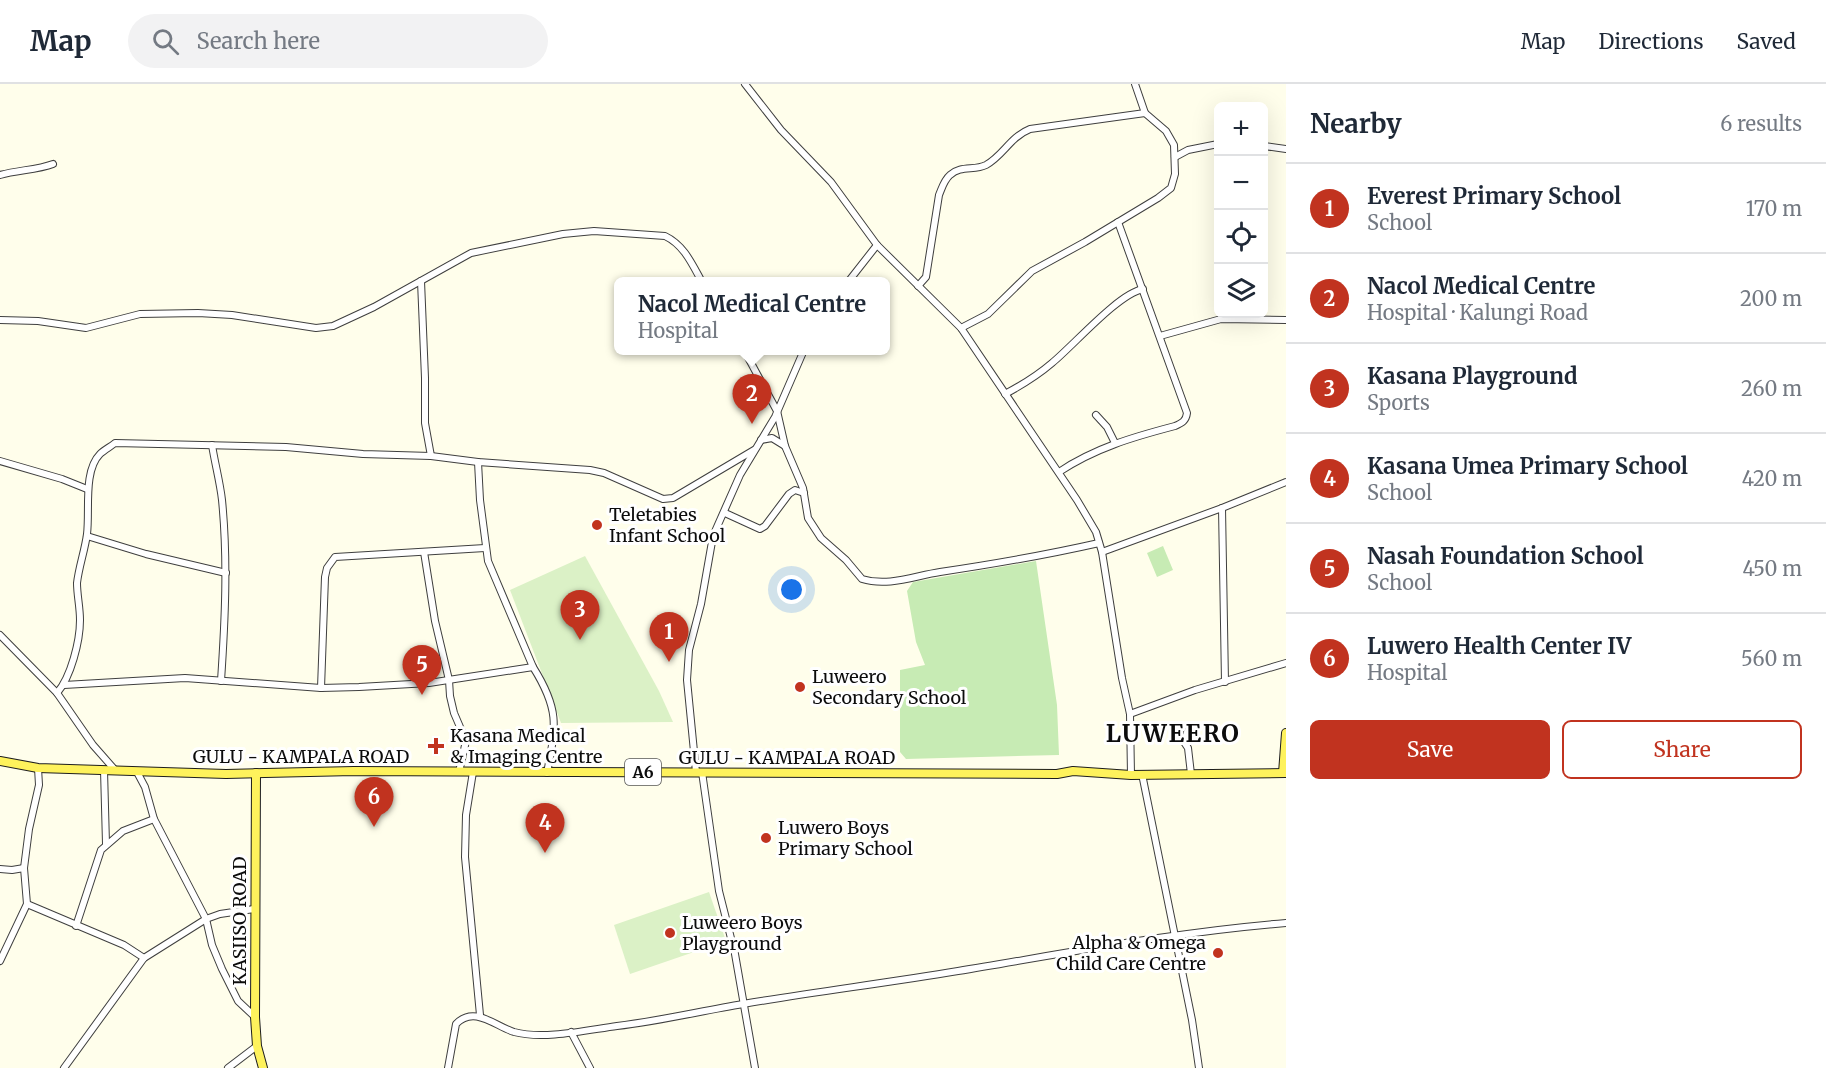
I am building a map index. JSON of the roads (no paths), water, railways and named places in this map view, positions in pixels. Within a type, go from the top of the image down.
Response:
[{"type":"main road","points":[[1285,773],[1286,733]]},
{"type":"main road","name":"GULU - KAMPALA ROAD","points":[[0,761],[38,768],[137,772],[1057,774],[1072,771],[1131,774],[1285,773]]},
{"type":"main road","name":"KASIISO ROAD","points":[[256,773],[255,1017],[257,1046],[263,1068]]},
{"type":"street","points":[[745,84],[781,130],[831,182],[877,245],[961,328],[1059,472],[1096,532],[1102,552],[1130,714],[1131,774]]},
{"type":"street","points":[[961,328],[988,314],[1032,271],[1071,251],[1168,191],[1175,179],[1174,145],[1166,131],[1145,113],[1135,84]]},
{"type":"street","points":[[918,286],[926,277],[939,195],[950,175],[962,168],[987,164],[1013,139],[1029,129],[1145,113]]},
{"type":"street","points":[[1174,145],[1188,150]]},
{"type":"street","points":[[1175,157],[1188,150],[1214,145]]},
{"type":"street","points":[[1268,147],[1286,149]]},
{"type":"street","points":[[0,175],[53,164]]},
{"type":"street","points":[[1059,472],[1084,456],[1115,443],[1175,426],[1185,421],[1187,413],[1118,222]]},
{"type":"street","points":[[0,320],[38,321],[86,328],[140,314],[198,313],[232,315],[316,328],[333,326],[374,307],[471,253],[563,234],[594,231],[665,236],[675,241],[686,253],[699,277]]},
{"type":"street","points":[[852,277],[877,245]]},
{"type":"street","points":[[421,281],[425,423],[430,456]]},
{"type":"street","points":[[1005,394],[1024,384],[1053,363],[1125,296],[1143,289]]},
{"type":"street","points":[[1160,336],[1221,319],[1286,320]]},
{"type":"street","points":[[746,355],[777,411],[785,446],[804,493],[807,514],[821,538],[850,565],[860,578],[895,581],[937,572],[1054,554],[1100,543]]},
{"type":"street","points":[[755,1068],[735,954],[719,891],[699,772],[687,681],[689,650],[701,604],[713,536],[740,475],[777,411],[802,355]]},
{"type":"street","points":[[1096,415],[1110,432],[1115,443]]},
{"type":"street","points":[[761,440],[772,438],[785,446]]},
{"type":"street","points":[[57,693],[64,685],[78,637],[80,620],[77,582],[90,510],[87,489],[98,455],[115,443],[286,447],[363,454],[430,456],[590,470],[604,473],[656,497],[668,499],[754,450]]},
{"type":"street","points":[[212,446],[222,497],[226,573],[221,681]]},
{"type":"street","points":[[0,461],[62,479],[87,489]]},
{"type":"street","points":[[478,462],[485,548],[492,572],[533,667],[548,695],[554,715],[554,736],[547,773]]},
{"type":"street","points":[[1102,552],[1286,482]]},
{"type":"street","points":[[725,513],[760,529],[765,526],[789,494],[795,490],[804,493]]},
{"type":"street","points":[[1222,508],[1225,681]]},
{"type":"street","points":[[87,536],[146,554],[226,573]]},
{"type":"street","points":[[321,688],[325,577],[330,562],[335,557],[485,548]]},
{"type":"street","points":[[424,552],[435,621],[449,680],[450,696],[466,741],[459,771]]},
{"type":"street","points":[[0,635],[57,693],[115,770]]},
{"type":"street","points":[[1130,714],[1195,690],[1286,663]]},
{"type":"street","points":[[64,685],[185,678],[321,688],[358,687],[449,680],[533,667]]},
{"type":"street","points":[[1189,730],[1184,742],[1188,748],[1191,774]]},
{"type":"street","points":[[0,961],[20,923],[27,904],[24,868],[29,829],[39,785],[38,768]]},
{"type":"street","points":[[104,770],[106,844]]},
{"type":"street","points":[[137,772],[145,787],[154,819],[206,919],[212,945],[222,969],[238,1001],[255,1017]]},
{"type":"street","points":[[473,772],[466,815],[465,857],[480,1016]]},
{"type":"street","points":[[1142,774],[1199,1068]]},
{"type":"street","points":[[76,926],[96,861],[106,844],[123,831],[154,819]]},
{"type":"street","points":[[0,869],[24,868]]},
{"type":"street","points":[[27,904],[124,945],[144,958]]},
{"type":"street","points":[[64,1068],[144,958],[206,919],[220,914],[254,909]]},
{"type":"street","points":[[448,1068],[456,1024],[464,1018],[480,1016],[514,1032],[543,1034],[571,1032],[626,1025],[1175,935],[1286,923]]},
{"type":"street","points":[[571,1032],[590,1068]]},
{"type":"street","points":[[228,1068],[257,1046]]},
{"type":"place","name":"Nacol Medical Centre","points":[[752,424]]},
{"type":"place","name":"Teletabies Infant School","points":[[597,525]]},
{"type":"place","name":"Kasana Playground","points":[[580,640]]},
{"type":"place","name":"Everest Primary School","points":[[669,662]]},
{"type":"place","name":"Luweero Secondary School","points":[[800,687]]},
{"type":"place","name":"Nasah Foundation School","points":[[422,695]]},
{"type":"place","name":"Kasana Medical & Imaging Centre","points":[[436,746]]},
{"type":"place","name":"Luwero Health Center IV","points":[[374,827]]},
{"type":"place","name":"Luwero Boys Primary School","points":[[766,838]]},
{"type":"place","name":"Kasana Umea Primary School","points":[[545,853]]},
{"type":"place","name":"Luweero Boys Playground","points":[[670,933]]},
{"type":"place","name":"Alpha & Omega Child Care Centre","points":[[1218,953]]},
{"type":"district","name":"LUWEERO","points":[[1173,734]]}]
